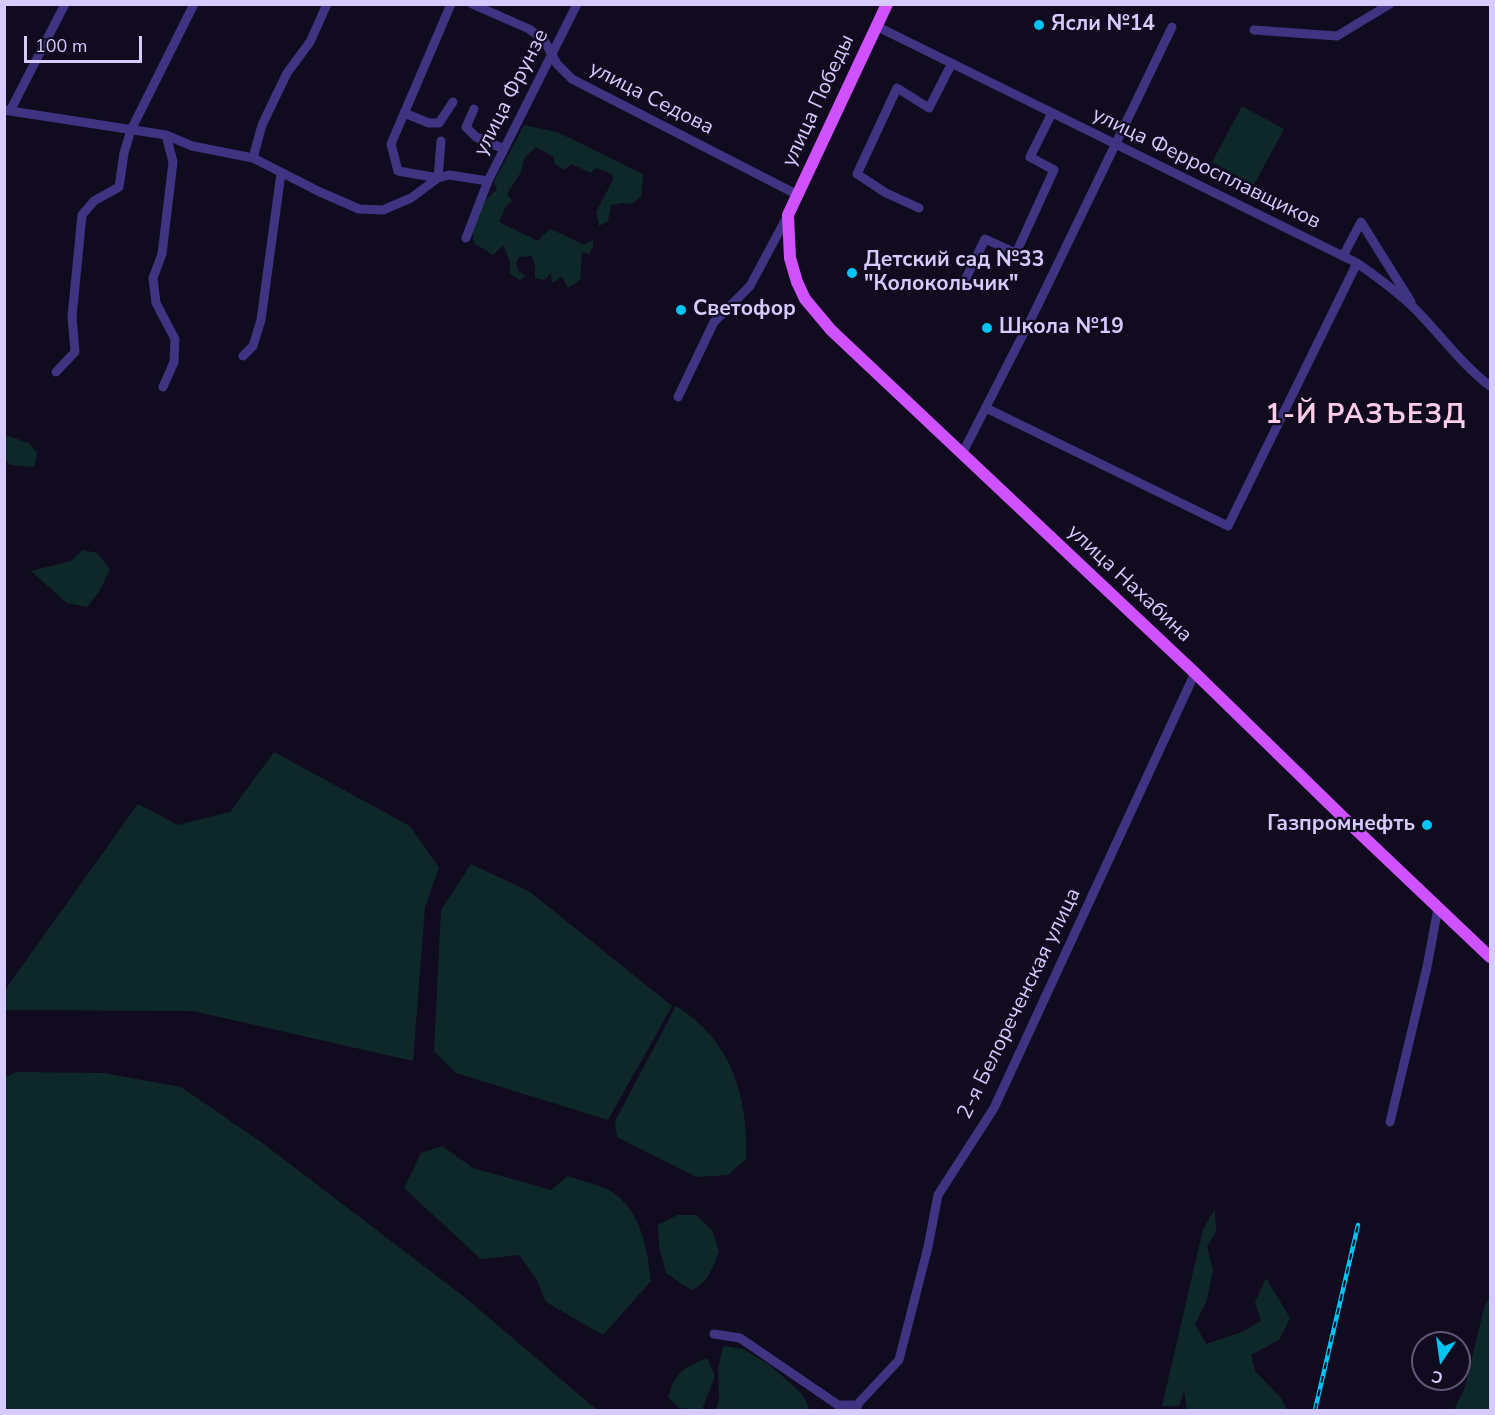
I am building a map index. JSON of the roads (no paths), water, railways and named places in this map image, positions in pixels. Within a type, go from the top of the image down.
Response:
[{"type":"main road","name":"улица Победы","points":[[788,215],[887,4]]},
{"type":"main road","name":"улица Нахабина","points":[[788,215],[787,235],[796,282],[811,307],[831,330],[1196,674],[1491,957]]},
{"type":"street","points":[[65,4],[8,111],[166,135],[192,146],[253,159],[359,209],[383,210],[411,198],[438,178],[441,141]]},
{"type":"street","points":[[56,372],[75,352],[72,317],[82,215],[94,201],[119,187],[124,153],[131,130],[194,4]]},
{"type":"street","points":[[253,159],[262,125],[287,74],[310,42],[327,4]]},
{"type":"street","points":[[451,4],[404,113],[429,123],[439,123],[453,102]]},
{"type":"street","name":"улица Седова","points":[[472,4],[529,29],[544,40],[557,64],[572,79],[796,194]]},
{"type":"street","name":"улица Фрунзе","points":[[404,113],[391,144],[398,171],[438,178],[448,175],[488,181],[577,4]]},
{"type":"street","points":[[1254,30],[1337,36],[1390,4]]},
{"type":"street","name":"улица Ферросплавщиков","points":[[876,26],[1357,263],[1379,278],[1414,308],[1491,386]]},
{"type":"street","points":[[962,454],[1172,27]]},
{"type":"street","points":[[919,208],[886,193],[857,174],[897,88],[929,108],[952,63]]},
{"type":"street","points":[[474,109],[466,127],[476,137],[504,149]]},
{"type":"street","points":[[966,278],[986,239],[1016,253],[1054,170],[1030,157],[1052,113]]},
{"type":"street","points":[[163,387],[174,362],[175,339],[156,303],[153,278],[162,254],[173,162],[166,135]]},
{"type":"street","points":[[243,356],[253,346],[261,320],[281,173]]},
{"type":"street","points":[[466,238],[488,181]]},
{"type":"street","points":[[678,397],[714,322],[750,286],[788,215]]},
{"type":"street","points":[[1343,256],[1361,222],[1414,308]]},
{"type":"street","points":[[986,408],[1228,526],[1357,263]]},
{"type":"street","name":"2-я Белореченская улица","points":[[855,1407],[899,1360],[928,1247],[938,1195],[994,1108],[1196,674]]},
{"type":"street","points":[[1390,1122],[1427,967],[1438,908]]},
{"type":"street","points":[[714,1334],[740,1338],[838,1405],[855,1407]]},
{"type":"railway","points":[[1315,1410],[1358,1225]]},
{"type":"place","name":"Ясли №14","points":[[1039,25]]},
{"type":"place","name":"Детский сад №33 \"Колокольчик\"","points":[[852,273]]},
{"type":"place","name":"Светофор","points":[[681,310]]},
{"type":"place","name":"Школа №19","points":[[987,328]]},
{"type":"place","name":"Газпромнефть","points":[[1427,825]]},
{"type":"district","name":"1-Й РАЗЪЕЗД","points":[[1366,416]]}]
